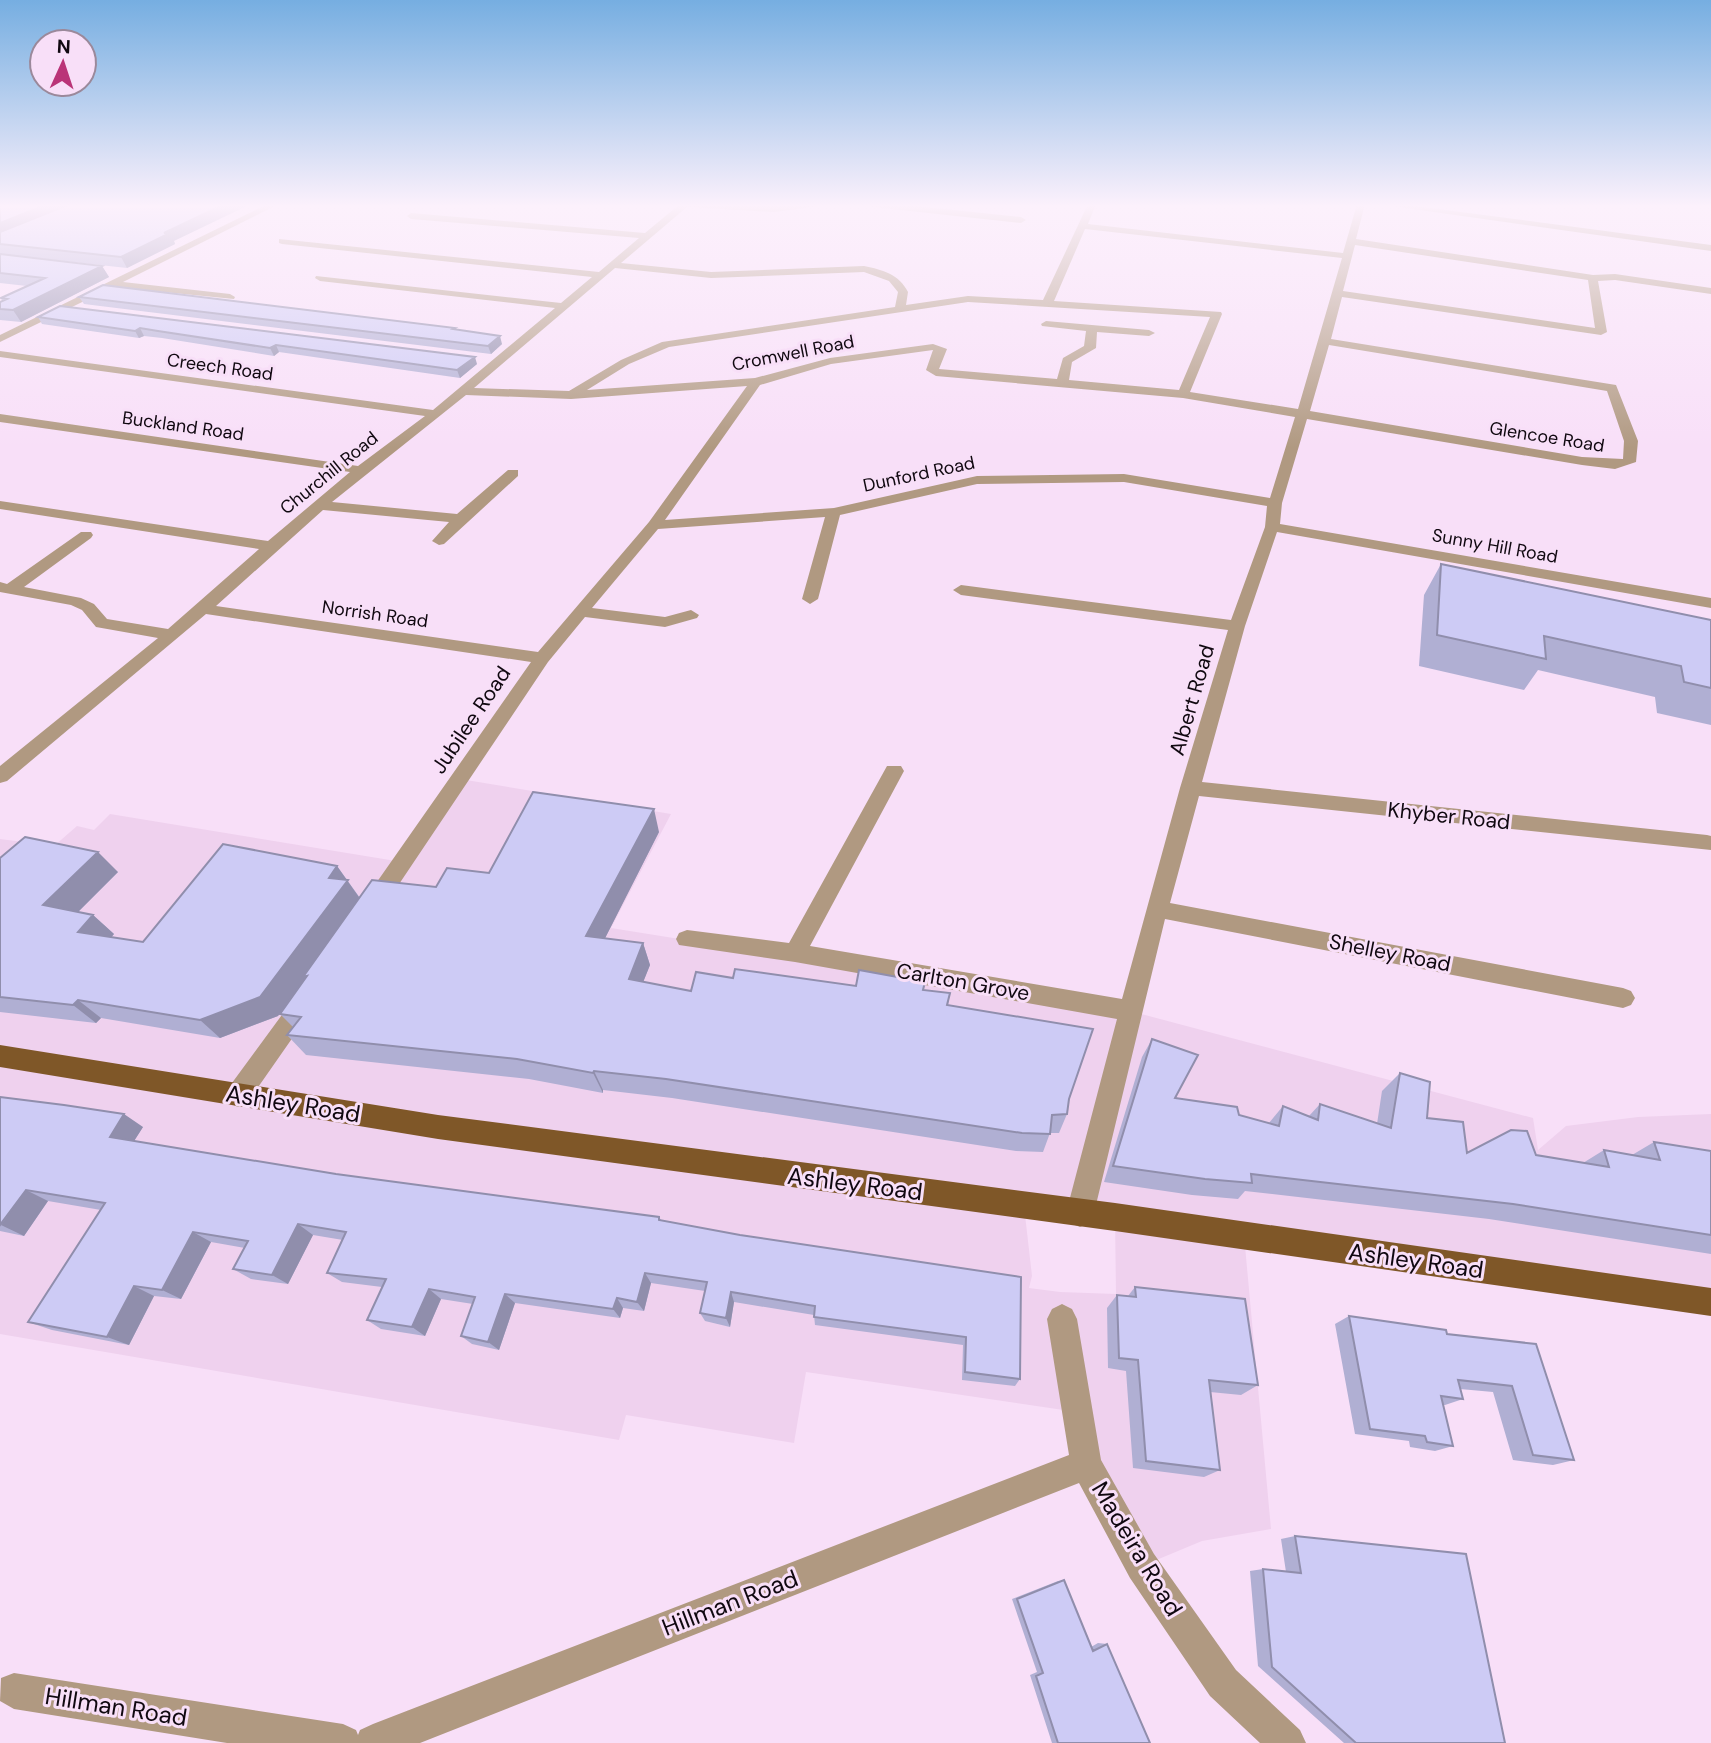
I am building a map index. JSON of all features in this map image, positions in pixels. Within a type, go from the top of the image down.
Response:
[{"type":"main road","name":"Ashley Road","points":[[0,1056],[621,1153],[1080,1213],[1711,1302]]},
{"type":"street","points":[[0,339],[107,285]]},
{"type":"street","points":[[122,285],[230,297]]},
{"type":"street","points":[[383,285],[562,306]]},
{"type":"street","name":"Churchill Road","points":[[0,776],[9,760],[173,635],[271,546],[361,470],[463,391],[491,360],[587,285]]},
{"type":"street","points":[[897,285],[903,290],[900,309]]},
{"type":"street","points":[[1048,302],[1055,285]]},
{"type":"street","name":"Albert Road","points":[[1080,1213],[1130,1011],[1190,788],[1237,626],[1272,527],[1275,503],[1340,285]]},
{"type":"street","points":[[1338,293],[1601,332],[1594,285]]},
{"type":"street","points":[[1672,285],[1711,291]]},
{"type":"street","points":[[571,395],[625,362],[666,344],[968,299],[1217,314],[1183,394]]},
{"type":"street","points":[[62,308],[89,311]]},
{"type":"street","points":[[1046,324],[1149,333]]},
{"type":"street","points":[[1062,383],[1068,360],[1090,348],[1091,327]]},
{"type":"street","name":"Glencoe Road","points":[[1303,414],[1582,461],[1615,465],[1629,462],[1631,441],[1612,388],[1325,341]]},
{"type":"street","name":"Cromwell Road","points":[[463,391],[571,395],[756,382],[830,361],[933,347],[941,349],[932,370],[936,372],[1183,394],[1303,414]]},
{"type":"street","name":"Creech Road","points":[[0,354],[436,414]]},
{"type":"street","name":"Jubilee Road","points":[[363,918],[542,658],[654,525],[756,382]]},
{"type":"street","name":"Buckland Road","points":[[0,418],[361,470]]},
{"type":"street","points":[[439,541],[513,473]]},
{"type":"street","name":"Dunford Road","points":[[654,525],[834,512],[977,480],[1124,478],[1275,503]]},
{"type":"street","points":[[0,505],[271,546]]},
{"type":"street","points":[[320,505],[460,519]]},
{"type":"street","points":[[810,599],[834,512]]},
{"type":"street","name":"Sunny Hill Road","points":[[1272,527],[1711,603]]},
{"type":"street","points":[[5,588],[86,534]]},
{"type":"street","points":[[5,588],[75,601],[88,607],[102,623],[173,635]]},
{"type":"street","points":[[961,590],[1237,626]]},
{"type":"street","name":"Norrish Road","points":[[203,610],[542,658]]},
{"type":"street","points":[[582,612],[665,622],[691,615]]},
{"type":"street","points":[[795,953],[894,771]]},
{"type":"street","name":"Khyber Road","points":[[1190,788],[1707,844]]},
{"type":"street","name":"Shelley Road","points":[[1157,909],[1623,998]]},
{"type":"street","name":"Carlton Grove","points":[[687,939],[795,953],[1130,1011]]},
{"type":"street","points":[[238,1095],[316,985]]},
{"type":"street","name":"Madeira Road","points":[[1062,1319],[1086,1464],[1142,1566],[1223,1683],[1287,1743]]},
{"type":"street","name":"Hillman Road","points":[[373,1743],[1086,1464]]},
{"type":"street","name":"Hillman Road","points":[[14,1691],[343,1743]]},
{"type":"shaded area","points":[[460,779],[671,814],[611,928],[1130,1011],[1533,1118],[1538,1150],[1566,1126],[1638,1117],[1711,1114],[1711,1302],[1244,1235],[1271,1529],[1202,1541],[1142,1566],[1077,1412],[806,1372],[794,1443],[626,1415],[619,1440],[0,1334],[0,839],[54,846],[77,826],[94,830],[110,814],[402,862]],"holes":[[[1024,1206],[1115,1217],[1116,1294],[1029,1288],[1032,1276]]]},
{"type":"building","points":[[29,285],[63,285],[13,310],[0,309],[0,302],[7,299],[1,298]]},
{"type":"building","points":[[106,285],[455,328],[453,329],[500,336],[488,346],[79,297]]},
{"type":"building","points":[[60,306],[475,357],[457,370],[38,317]]},
{"type":"building","points":[[1441,564],[1711,620],[1711,688],[1684,682],[1681,666],[1544,636],[1546,659],[1437,635]]},
{"type":"building","points":[[533,792],[654,809],[586,936],[643,943],[629,979],[691,991],[696,972],[733,978],[735,969],[856,986],[859,970],[925,982],[923,990],[950,993],[947,1005],[1093,1029],[1069,1099],[1067,1114],[1052,1115],[1050,1134],[1022,1133],[666,1079],[593,1073],[517,1059],[287,1035],[301,1017],[280,1014],[372,880],[436,887],[447,868],[489,873]]},
{"type":"building","points":[[25,837],[98,852],[43,905],[93,915],[78,932],[143,942],[223,844],[337,866],[329,878],[348,880],[260,997],[200,1020],[78,1000],[73,1005],[0,997],[0,858]]},
{"type":"building","points":[[1152,1039],[1198,1055],[1175,1098],[1237,1107],[1239,1115],[1279,1126],[1283,1106],[1318,1120],[1320,1104],[1391,1128],[1400,1073],[1430,1082],[1427,1118],[1463,1122],[1467,1153],[1511,1130],[1527,1131],[1536,1155],[1609,1167],[1604,1150],[1660,1160],[1654,1142],[1711,1151],[1711,1235],[1513,1204],[1251,1174],[1252,1183],[1113,1166]]},
{"type":"building","points":[[0,1097],[124,1114],[110,1137],[336,1174],[659,1217],[659,1220],[740,1235],[1021,1277],[1020,1379],[965,1372],[966,1337],[814,1317],[815,1306],[731,1292],[726,1318],[700,1313],[707,1282],[645,1273],[637,1302],[617,1298],[613,1309],[505,1294],[488,1342],[461,1336],[475,1297],[429,1289],[412,1327],[367,1320],[386,1279],[327,1273],[346,1232],[298,1224],[272,1275],[233,1269],[248,1241],[193,1232],[162,1290],[134,1286],[107,1337],[28,1322],[105,1203],[26,1190],[0,1225]]},
{"type":"building","points":[[1135,1287],[1245,1299],[1258,1385],[1209,1380],[1220,1470],[1146,1461],[1138,1360],[1119,1358],[1117,1295],[1136,1297]]},
{"type":"building","points":[[1349,1316],[1446,1330],[1447,1334],[1536,1344],[1574,1460],[1533,1455],[1512,1386],[1458,1380],[1463,1399],[1441,1396],[1453,1446],[1427,1442],[1425,1436],[1370,1429]]},
{"type":"building","points":[[1295,1536],[1466,1554],[1505,1743],[1356,1743],[1272,1667],[1263,1569],[1301,1573]]},
{"type":"building","points":[[1064,1580],[1093,1651],[1107,1644],[1150,1743],[1058,1743],[1036,1676],[1043,1673],[1017,1599]]}]
